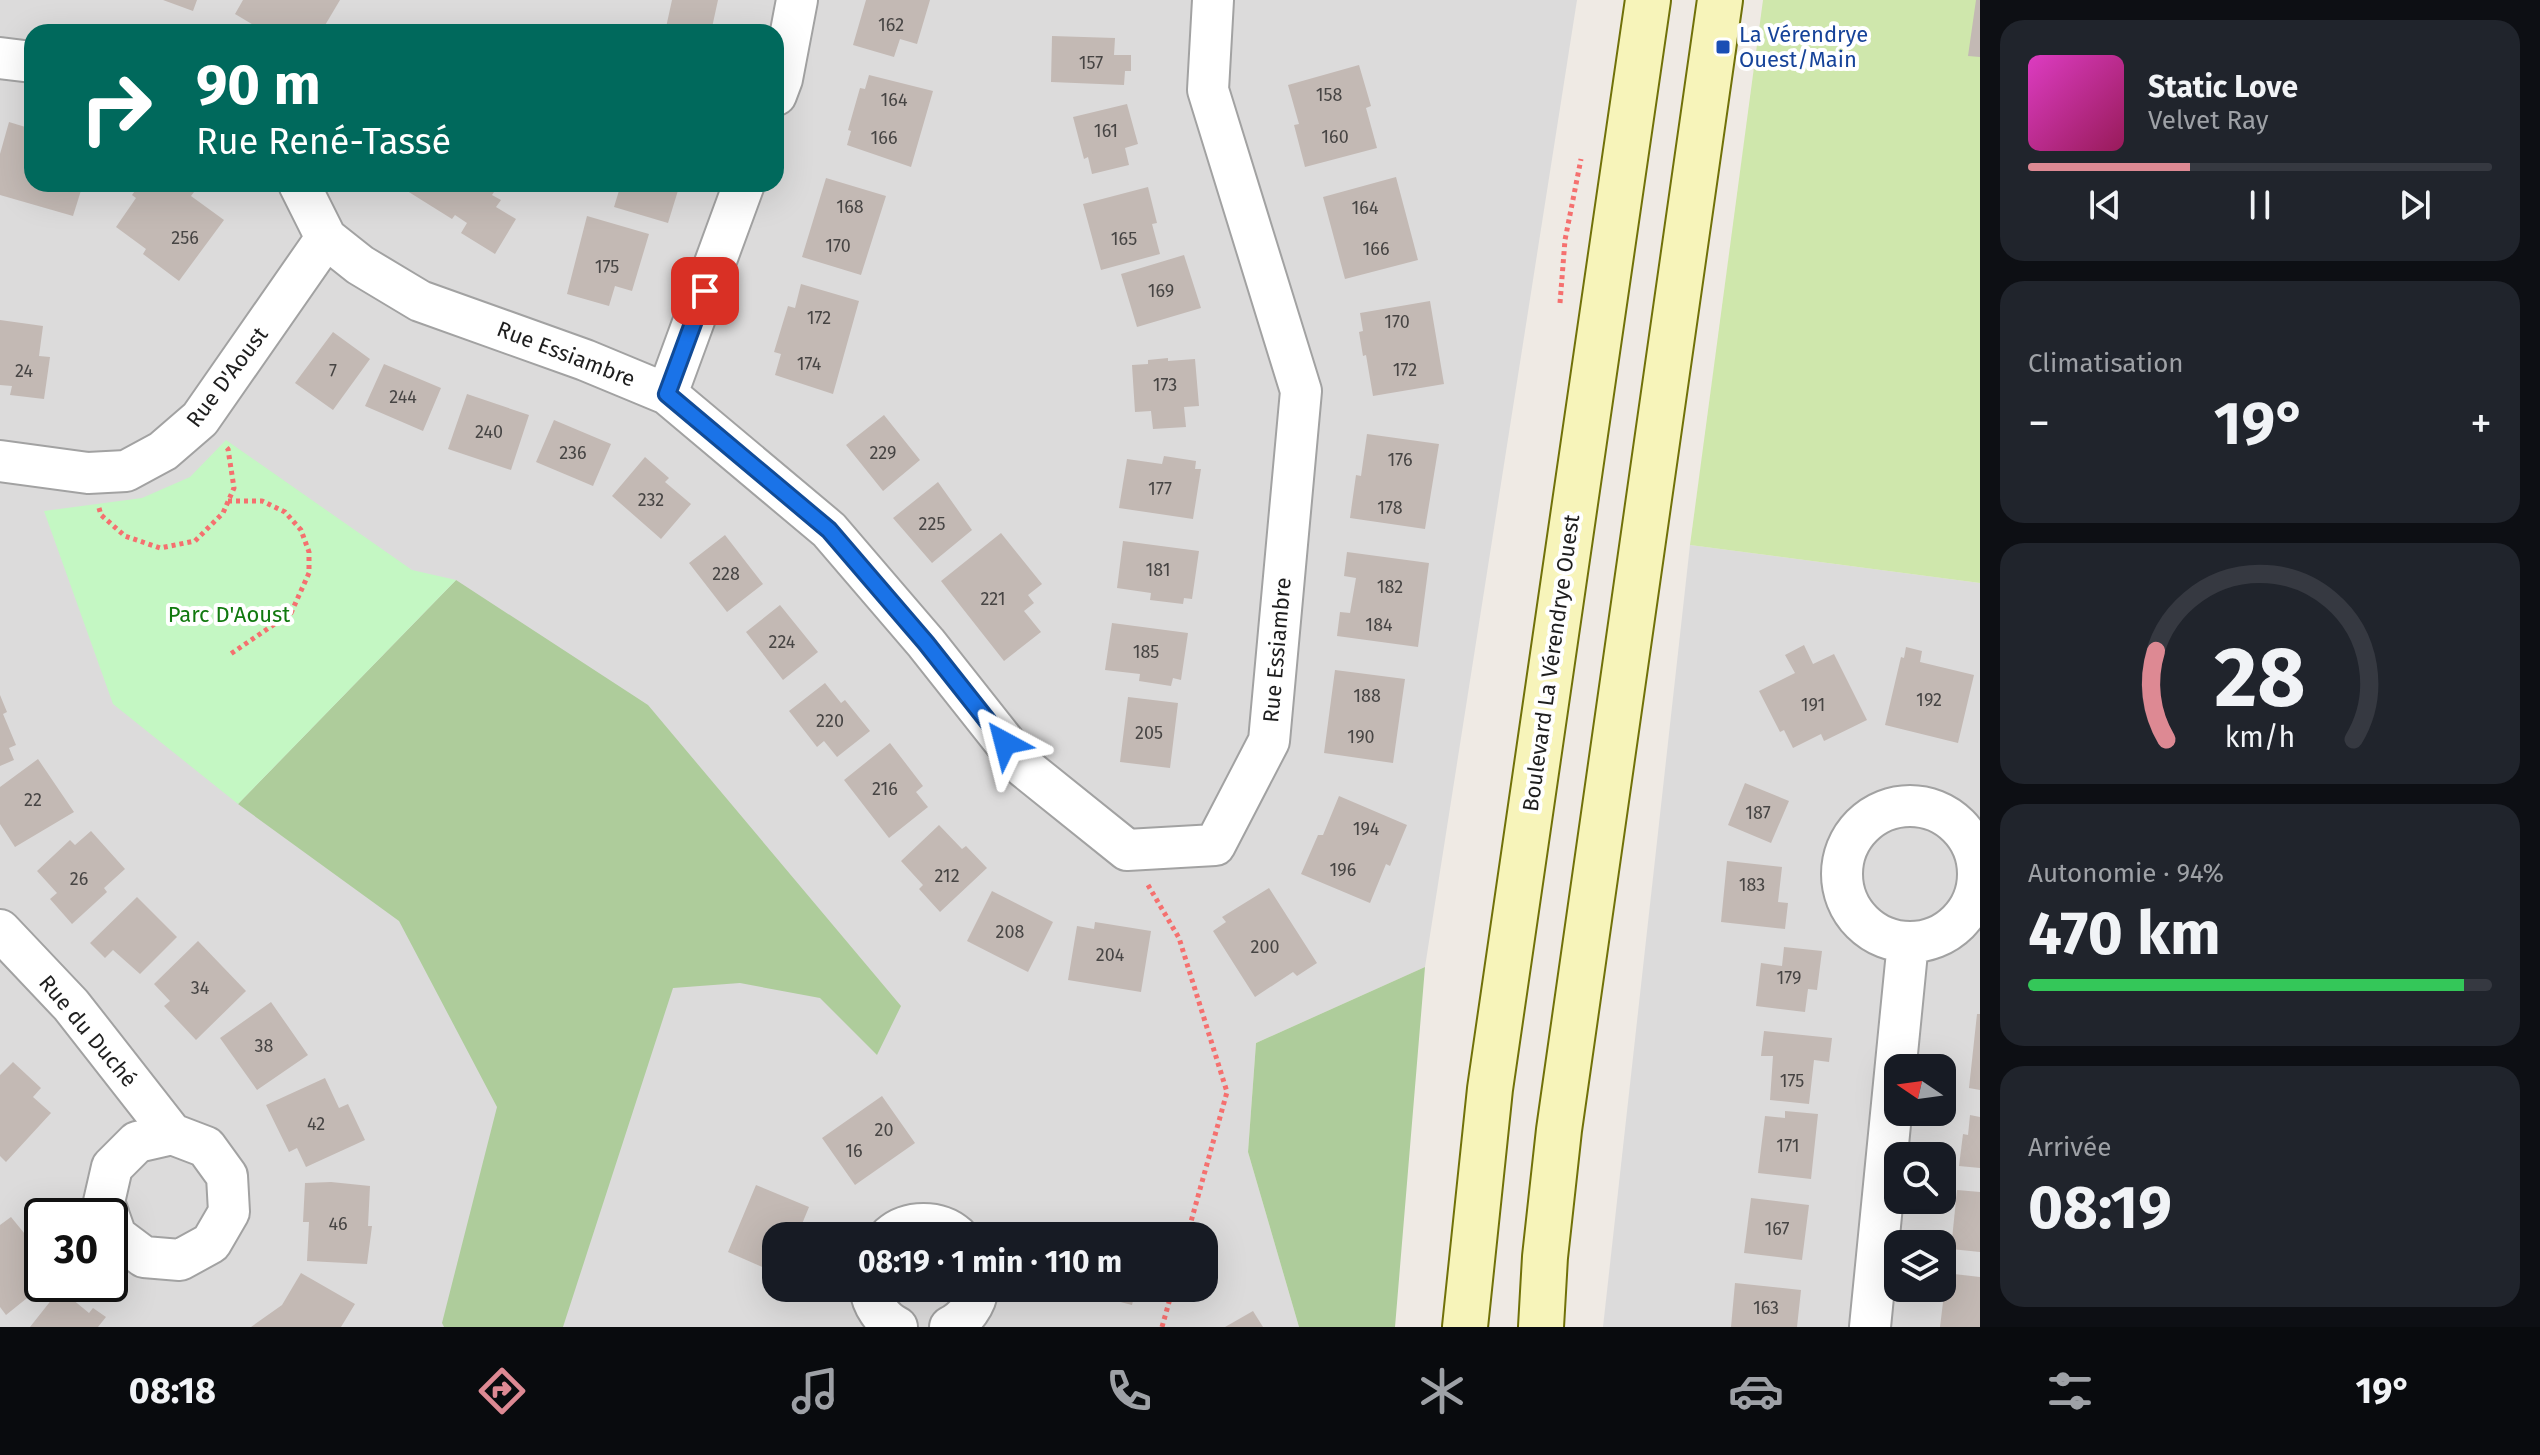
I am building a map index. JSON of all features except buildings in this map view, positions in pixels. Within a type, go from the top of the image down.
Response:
[{"type":"main road","name":"Boulevard La Vérendrye Ouest","points":[[1465,1327],[1490,1089],[1648,0]]},
{"type":"main road","points":[[1541,1327],[1559,1130],[1720,0]]},
{"type":"street","points":[[784,68],[797,0]]},
{"type":"street","name":"Rue Essiambre","points":[[303,192],[326,238],[360,265],[420,301],[585,360],[667,394],[829,530],[926,643],[1025,768],[1127,850],[1215,845],[1269,741],[1301,391],[1208,90],[1213,0]]},
{"type":"street","points":[[0,58],[24,61]]},
{"type":"street","points":[[667,394],[741,192]]},
{"type":"street","name":"Rue D'Aoust","points":[[0,461],[88,473],[126,471],[163,451],[200,419],[326,238]]},
{"type":"street","name":"Rue du Duché","points":[[0,930],[71,1005],[172,1134],[206,1147],[227,1176],[229,1212],[211,1243],[180,1260],[144,1257],[128,1245]]},
{"type":"street","points":[[1870,1327],[1908,942]]},
{"type":"street","name":"Rue du Duché","points":[[105,1198],[112,1167],[137,1142],[172,1134]]},
{"type":"street","points":[[873,1302],[887,1322],[897,1327]]},
{"type":"path","points":[[88,473],[101,515],[125,536],[160,548],[195,541],[223,513],[234,488],[228,449],[200,419]]},
{"type":"path","points":[[228,501],[262,501],[285,512],[301,530],[309,552],[309,573],[291,613],[229,655]]},
{"type":"path","points":[[1127,850],[1179,938],[1227,1092],[1191,1222]]},
{"type":"path","points":[[1162,1327],[1169,1302]]},
{"type":"shaded area","points":[[0,0],[1577,0],[1425,967],[1256,1043],[1248,1152],[1299,1327],[0,1327]]},
{"type":"shaded area","points":[[1690,545],[1980,583],[1980,1327],[1603,1327]]},
{"type":"green space","points":[[1763,0],[1980,0],[1980,583],[1690,545]]},
{"type":"green space","name":"Parc D'Aoust","points":[[226,440],[412,570],[456,580],[238,804],[113,704],[44,511],[142,498],[190,477]]},
{"type":"green space","points":[[456,580],[648,705],[901,1006],[877,1055],[820,998],[740,983],[673,988],[563,1327],[444,1327],[442,1323],[497,1107],[399,921],[238,804]]},
{"type":"green space","points":[[1425,967],[1395,1327],[1299,1327],[1248,1152],[1256,1043]]},
{"type":"place","name":"La Vérendrye Ouest/Main","points":[[1723,47]]},
{"type":"route","points":[[705,291],[667,394],[829,530],[926,643],[1005,743]]}]
